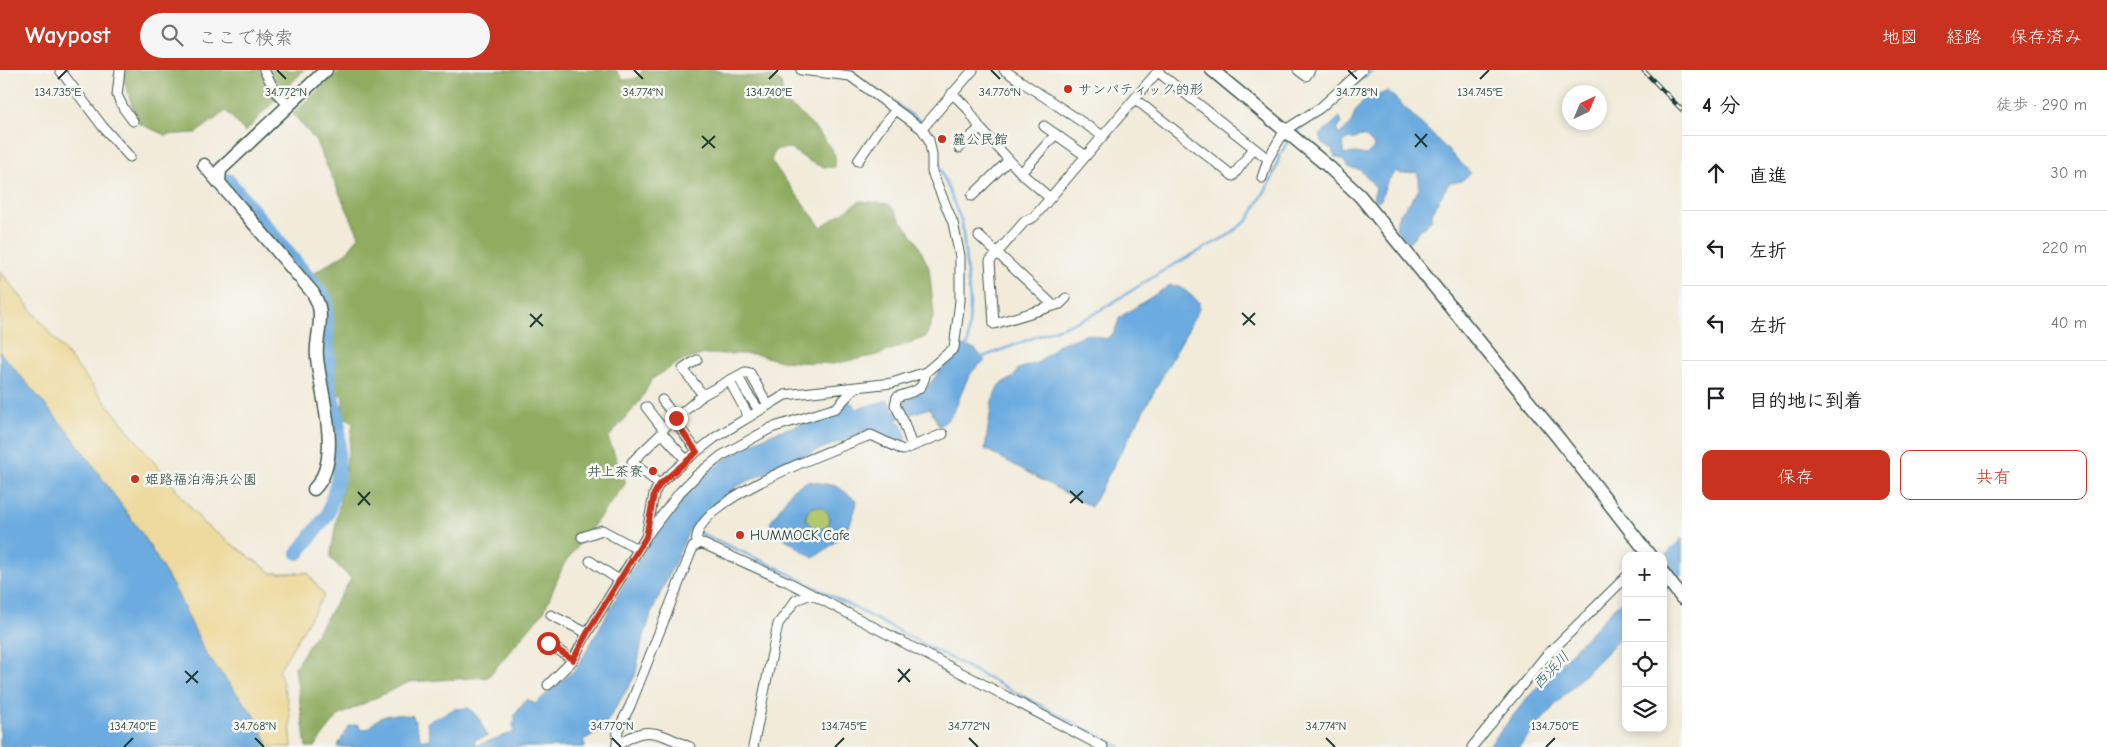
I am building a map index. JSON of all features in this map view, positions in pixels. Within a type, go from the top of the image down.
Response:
[{"type":"street","points":[[60,70],[102,128],[130,157]]},
{"type":"street","points":[[120,70],[117,95],[133,121]]},
{"type":"street","points":[[264,70],[274,90],[289,106]]},
{"type":"street","points":[[219,182],[220,170],[326,70]]},
{"type":"street","points":[[646,537],[654,494],[660,484],[686,460],[768,404],[785,395],[892,383],[926,372],[954,348],[960,301],[960,256],[953,223],[932,172],[932,154],[929,140],[922,129],[850,76],[801,70]]},
{"type":"street","points":[[922,129],[973,70]]},
{"type":"street","points":[[1004,70],[1103,136]]},
{"type":"street","points":[[1212,70],[1329,167],[1371,209],[1560,440],[1647,552]]},
{"type":"street","points":[[1298,70],[1306,76],[1310,70]]},
{"type":"street","points":[[1262,178],[1268,159],[1290,134],[1362,70]]},
{"type":"street","points":[[1066,298],[1060,304],[994,324],[990,261],[1025,221],[1034,217],[1159,71],[1268,159]]},
{"type":"street","points":[[952,93],[968,109],[980,128],[1021,173],[1050,198]]},
{"type":"street","points":[[1135,99],[1233,176],[1254,148]]},
{"type":"street","points":[[858,161],[879,130],[896,110]]},
{"type":"street","points":[[1044,126],[1086,156]]},
{"type":"street","points":[[959,148],[980,128]]},
{"type":"street","points":[[1021,173],[1056,134]]},
{"type":"street","points":[[972,196],[1009,160]]},
{"type":"street","points":[[204,165],[313,293],[320,308],[316,355],[326,414],[328,456],[325,474],[321,482],[314,489]]},
{"type":"street","points":[[979,236],[1054,306]]},
{"type":"street","points":[[696,360],[683,369],[703,395]]},
{"type":"street","points":[[660,484],[632,462],[662,431],[703,395],[745,372],[750,373],[768,404]]},
{"type":"street","points":[[912,446],[895,404],[897,397],[919,390],[924,385],[926,372]]},
{"type":"street","points":[[738,376],[759,410]]},
{"type":"street","points":[[729,380],[749,417]]},
{"type":"street","points":[[548,685],[573,660],[637,549],[680,492],[697,474],[721,456],[771,428],[836,408],[856,387]]},
{"type":"street","points":[[662,400],[697,452]]},
{"type":"street","points":[[646,407],[662,431],[697,474]]},
{"type":"street","points":[[735,427],[744,442]]},
{"type":"street","points":[[697,544],[696,537],[703,524],[719,508],[747,488],[871,436],[903,450],[943,434]]},
{"type":"street","points":[[582,537],[602,530],[637,549]]},
{"type":"street","points":[[616,746],[618,730],[630,706],[693,547],[701,543],[748,563],[811,594],[1103,747]]},
{"type":"street","points":[[590,561],[619,580]]},
{"type":"street","points":[[1667,578],[1679,594]]},
{"type":"street","points":[[1472,747],[1544,658],[1622,581]]},
{"type":"street","points":[[753,747],[778,624],[796,600],[811,594]]},
{"type":"street","points":[[551,615],[587,633]]},
{"type":"street","points":[[548,643],[573,660]]},
{"type":"street","points":[[616,746],[630,737],[654,731],[690,747]]},
{"type":"green space","points":[[124,70],[304,70],[245,132],[226,111],[196,133],[165,135],[138,123],[124,81]]},
{"type":"green space","points":[[340,70],[616,70],[622,78],[621,80],[636,79],[643,70],[715,70],[736,76],[772,77],[781,82],[784,102],[797,111],[827,142],[835,156],[835,167],[817,165],[790,148],[775,150],[771,161],[821,227],[860,201],[889,204],[916,240],[929,268],[934,315],[926,337],[877,355],[833,364],[781,361],[755,354],[705,354],[681,361],[652,379],[640,401],[608,438],[626,483],[564,564],[544,611],[488,677],[409,682],[338,716],[314,747],[306,747],[295,667],[351,579],[330,558],[353,424],[342,416],[343,397],[336,392],[331,381],[329,332],[333,330],[333,310],[331,300],[311,275],[347,252],[359,236],[315,140],[293,114]]},
{"type":"green space","points":[[818,506],[823,507],[829,513],[829,523],[823,529],[818,530],[813,529],[807,523],[806,518],[807,513],[813,507]]},
{"type":"sand","name":"姫路福泊海浜公園","points":[[0,271],[204,524],[272,573],[308,573],[324,595],[279,670],[289,707],[292,747],[267,747],[267,742],[256,718],[206,654],[177,593],[145,538],[71,435],[0,352]]},
{"type":"water","points":[[1388,91],[1471,173],[1461,181],[1449,183],[1433,210],[1431,220],[1419,230],[1409,243],[1396,229],[1397,218],[1417,192],[1419,180],[1417,172],[1401,174],[1395,171],[1385,186],[1381,200],[1377,201],[1373,198],[1376,188],[1368,178],[1360,170],[1348,167],[1342,159],[1335,157],[1333,150],[1323,144],[1320,135],[1340,117],[1342,123],[1337,130],[1338,134],[1340,134],[1351,124],[1355,112],[1364,101]],"holes":[[[1360,136],[1366,137],[1373,144],[1374,148],[1366,155],[1346,154],[1343,152],[1344,140],[1355,139]]]},
{"type":"water","points":[[1170,285],[1182,288],[1199,302],[1199,309],[1091,507],[985,449],[992,401],[998,386],[1014,377],[1018,369],[1039,362],[1059,344],[1088,334],[1106,339],[1114,333],[1120,317]]},
{"type":"water","points":[[959,345],[975,349],[985,361],[969,376],[957,405],[947,421],[939,426],[930,408],[896,419],[898,423],[901,422],[907,439],[893,443],[867,431],[800,457],[737,486],[712,507],[688,533],[651,614],[641,646],[635,676],[602,730],[583,740],[586,747],[337,747],[349,726],[358,724],[361,730],[370,728],[378,719],[389,715],[413,716],[421,740],[430,739],[427,722],[455,709],[469,708],[480,720],[487,736],[474,740],[476,746],[514,732],[513,724],[516,719],[514,716],[527,699],[535,704],[577,668],[632,570],[676,504],[710,470],[739,450],[773,433],[837,413],[848,401],[856,409],[888,400],[894,412],[904,407],[903,403],[927,388]]},
{"type":"water","points":[[0,352],[71,435],[145,538],[177,593],[206,654],[256,718],[267,742],[267,747],[0,747]]},
{"type":"water","points":[[808,481],[837,486],[857,501],[855,511],[842,535],[813,558],[774,531],[770,523],[793,489]],"holes":[[[812,507],[822,507],[828,514],[830,521],[827,527],[820,529],[812,526],[805,518],[807,512]]]},
{"type":"water","points":[[1682,538],[1682,574],[1667,590],[1667,554]]},
{"type":"water","points":[[1622,600],[1622,636],[1555,705],[1519,747],[1488,747],[1528,697]]},
{"type":"waterway","points":[[851,70],[864,81]]},
{"type":"waterway","points":[[1295,133],[1373,70]]},
{"type":"waterway","points":[[876,90],[923,123]]},
{"type":"waterway","points":[[927,127],[937,149],[940,168],[962,223],[970,303],[968,344],[965,348]]},
{"type":"waterway","points":[[980,358],[1091,316],[1166,269],[1227,236],[1248,220],[1272,179],[1280,155],[1289,139]]},
{"type":"waterway","points":[[228,180],[326,299],[329,386],[339,422],[338,477],[328,514],[298,553]]},
{"type":"waterway","points":[[689,528],[782,570],[1120,747]]},
{"type":"railway","points":[[1643,70],[1682,110]]},
{"type":"place","name":"サンパティック的形","points":[[1068,89]]},
{"type":"place","name":"麓公民館","points":[[942,139]]},
{"type":"place","name":"井上茶寮","points":[[653,471]]},
{"type":"place","name":"姫路福泊海浜公園","points":[[135,479]]},
{"type":"place","name":"HUMMOCK Cafe","points":[[740,535]]},
{"type":"route","points":[[548,643],[573,660],[587,633],[646,537],[654,494],[660,484],[697,452],[674,420],[676,418]]},
{"type":"water label","name":"西浜川","points":[[1551,670]]}]
